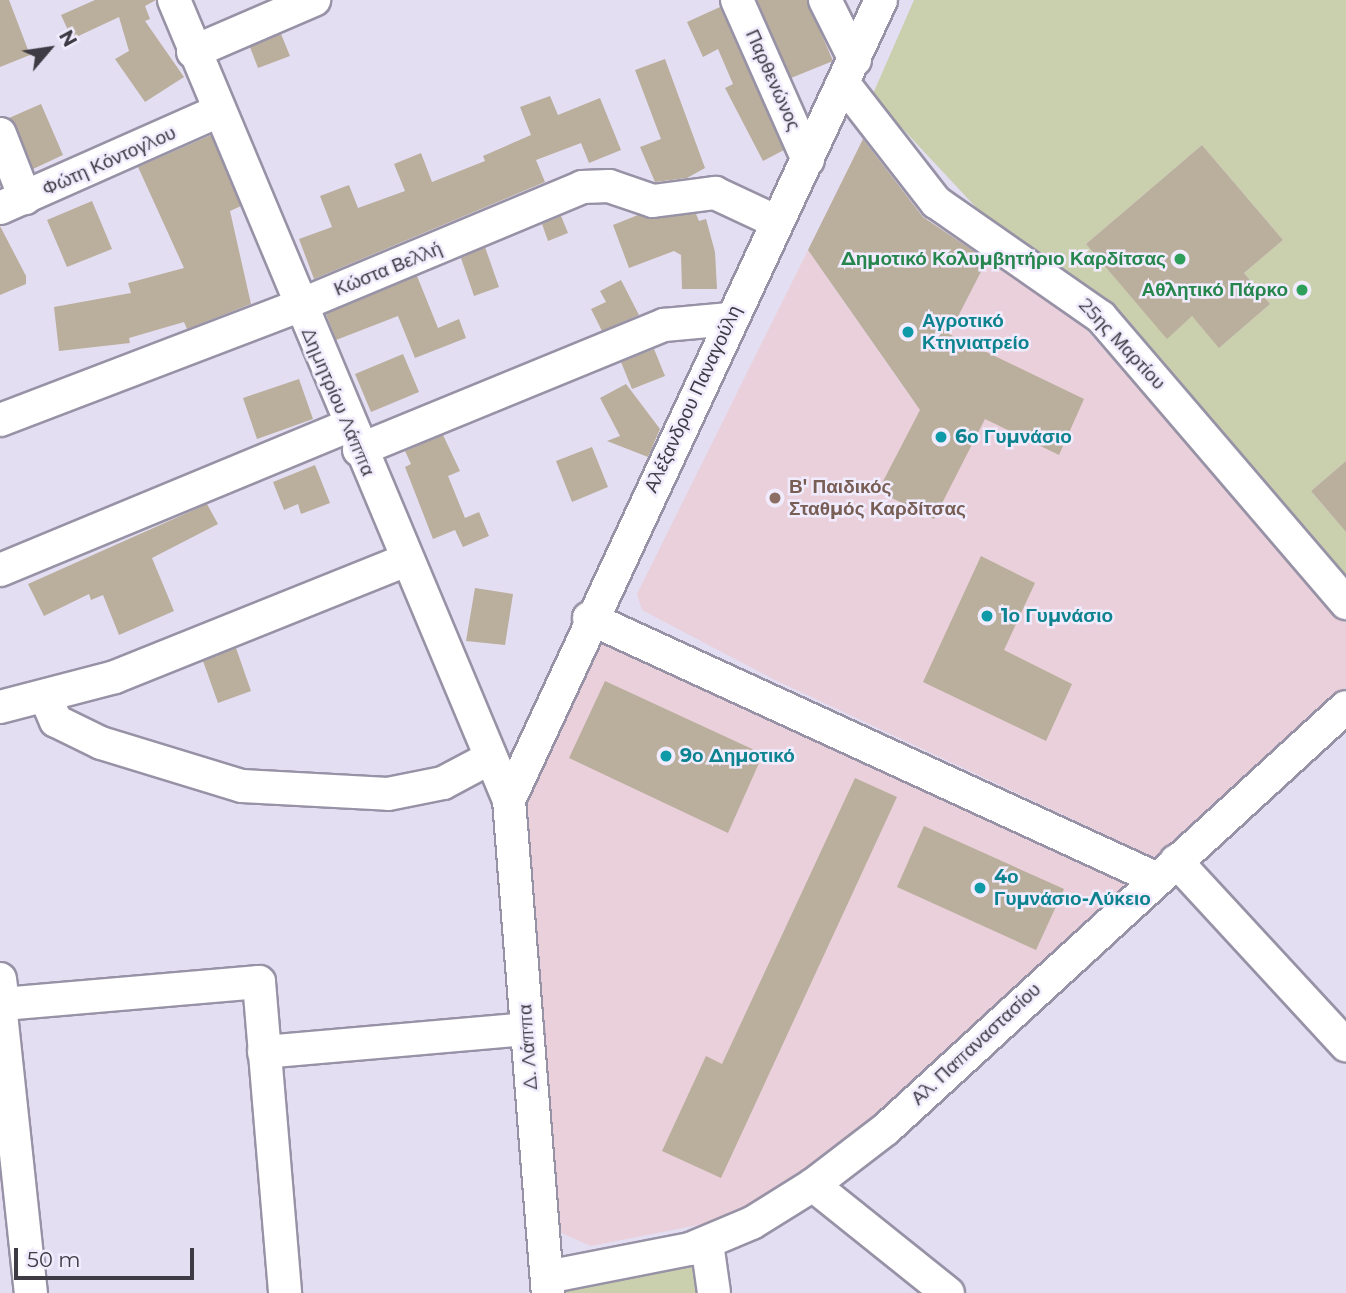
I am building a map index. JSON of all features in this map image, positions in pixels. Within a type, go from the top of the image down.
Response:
[{"type":"street","name":"Δημητρίου Λάππα","points":[[174,0],[217,112],[404,561],[509,800]]},
{"type":"street","points":[[193,52],[314,0]]},
{"type":"street","name":"Παρθενώνος","points":[[737,0],[808,160]]},
{"type":"street","name":"25ης Μαρτίου","points":[[825,0],[850,72],[936,202],[1101,317],[1346,603]]},
{"type":"street","name":"Αλέξανδρου Παναγούλη","points":[[509,800],[589,618],[850,72],[881,0]]},
{"type":"street","name":"Φώτη Κόντογλου","points":[[13,203],[217,112]]},
{"type":"street","points":[[0,134],[13,203]]},
{"type":"street","name":"Κώστα Βελλή","points":[[0,420],[298,306],[593,184],[653,201],[715,193],[777,222]]},
{"type":"street","points":[[0,570],[664,325],[730,319]]},
{"type":"street","points":[[0,707],[47,698],[133,670],[404,561]]},
{"type":"street","points":[[589,618],[1166,870],[1346,1045]]},
{"type":"street","points":[[47,698],[55,721],[101,743],[243,786],[388,794],[443,783],[490,758]]},
{"type":"street","name":"Αλ. Παπαναστασίου","points":[[547,1285],[707,1243],[813,1185],[886,1129],[1346,706]]},
{"type":"street","name":"Δ. Λάππα","points":[[509,800],[547,1285]]},
{"type":"street","points":[[31,1293],[1,995],[258,982],[285,1293]]},
{"type":"street","points":[[264,1052],[527,1029]]},
{"type":"street","points":[[813,1185],[948,1293]]},
{"type":"street","points":[[707,1243],[714,1293]]},
{"type":"shaded area","points":[[808,250],[914,402],[987,260],[1060,300],[1346,623],[1346,687],[1158,859],[775,680],[642,610],[637,594]]},
{"type":"shaded area","points":[[598,637],[1132,883],[868,1128],[788,1186],[723,1220],[591,1246],[559,1232],[523,802]]},
{"type":"green space","name":"Αθλητικό Πάρκο","points":[[914,0],[1346,0],[1346,461],[1311,491],[1346,532],[1346,577],[1113,308],[985,217],[872,96]],"holes":[[[1202,145],[1283,240],[1244,273],[1270,304],[1220,347],[1192,316],[1167,338],[1086,244]]]},
{"type":"green space","points":[[704,1260],[709,1293],[564,1293],[570,1288]]},
{"type":"building","points":[[0,0],[9,0],[30,55],[0,67]]},
{"type":"building","points":[[95,0],[156,0],[145,6],[150,19],[145,21],[184,77],[145,102],[115,59],[129,51],[119,17],[72,39],[61,15]]},
{"type":"building","points":[[757,0],[807,0],[833,61],[791,78]]},
{"type":"building","points":[[720,7],[784,150],[763,161],[725,88],[733,84],[718,49],[703,57],[687,22]]},
{"type":"building","points":[[281,34],[290,56],[258,68],[250,47]]},
{"type":"building","points":[[665,59],[705,168],[687,178],[655,182],[640,147],[661,139],[635,70]]},
{"type":"building","points":[[550,96],[558,115],[600,98],[621,150],[589,163],[581,143],[536,160],[545,182],[314,279],[299,239],[332,227],[320,196],[349,185],[358,208],[405,191],[394,164],[421,153],[432,182],[485,161],[483,156],[531,135],[520,107]]},
{"type":"building","points":[[41,104],[63,155],[33,169],[9,118]]},
{"type":"building","points":[[211,135],[241,206],[230,211],[251,304],[187,329],[184,322],[129,338],[130,343],[59,351],[54,307],[131,293],[128,283],[184,268],[138,167]]},
{"type":"building","points":[[863,139],[923,217],[987,260],[949,334],[1084,399],[1059,455],[985,419],[934,519],[878,491],[920,410],[808,250]]},
{"type":"building","name":"Δημοτικό Κολυμβητήριο Καρδίτσας","points":[[1202,145],[1283,240],[1244,273],[1270,304],[1219,348],[1192,316],[1167,339],[1086,244]]},
{"type":"building","points":[[92,201],[112,249],[67,267],[47,220]]},
{"type":"building","points":[[696,214],[699,221],[706,219],[715,252],[717,289],[682,289],[681,255],[674,251],[629,268],[613,225],[638,215]]},
{"type":"building","points":[[561,216],[568,233],[548,241],[542,224]]},
{"type":"building","points":[[0,226],[26,276],[26,284],[0,295]]},
{"type":"building","points":[[485,247],[499,287],[474,296],[461,258]]},
{"type":"building","points":[[417,276],[438,328],[459,319],[466,338],[415,358],[398,316],[336,340],[326,314]]},
{"type":"building","points":[[621,280],[639,315],[602,331],[591,309],[606,302],[600,291]]},
{"type":"building","points":[[654,349],[665,376],[632,389],[621,362]]},
{"type":"building","points":[[403,354],[419,392],[371,412],[355,374]]},
{"type":"building","points":[[299,379],[313,419],[257,439],[243,398]]},
{"type":"building","points":[[626,384],[660,429],[648,457],[607,441],[620,436],[600,398]]},
{"type":"building","points":[[443,435],[460,471],[448,476],[465,518],[479,512],[489,536],[463,547],[455,530],[433,539],[405,467],[411,464],[405,451]]},
{"type":"building","points":[[592,447],[608,487],[572,502],[556,461]]},
{"type":"building","points":[[1346,461],[1346,532],[1311,491]]},
{"type":"building","points":[[315,465],[330,503],[301,514],[298,504],[284,510],[273,482]]},
{"type":"building","points":[[207,504],[218,524],[152,558],[174,611],[119,635],[103,595],[91,600],[89,594],[44,616],[28,584]]},
{"type":"building","name":"1ο Γυμνάσιο","points":[[981,556],[1035,583],[1004,650],[1072,684],[1046,741],[923,682]]},
{"type":"building","points":[[475,588],[513,594],[505,645],[466,641]]},
{"type":"building","points":[[236,648],[251,691],[218,703],[203,661]]},
{"type":"building","name":"9ο Δημοτικό","points":[[605,681],[763,754],[728,833],[569,758]]},
{"type":"building","points":[[855,778],[897,797],[721,1178],[662,1151],[706,1056],[722,1064]]},
{"type":"building","name":"4ο Γυμνάσιο-Λύκειο","points":[[924,826],[1064,889],[1036,950],[897,887]]},
{"type":"place","name":"Δημοτικό Κολυμβητήριο Καρδίτσας","points":[[1180,259]]},
{"type":"place","name":"Αθλητικό Πάρκο","points":[[1302,290]]},
{"type":"place","name":"Αγροτικό Κτηνιατρείο","points":[[908,332]]},
{"type":"place","name":"6ο Γυμνάσιο","points":[[941,437]]},
{"type":"place","name":"Β' Παιδικός Σταθμός Καρδίτσας","points":[[775,498]]},
{"type":"place","name":"1ο Γυμνάσιο","points":[[987,616]]},
{"type":"place","name":"9ο Δημοτικό","points":[[666,756]]},
{"type":"place","name":"4ο Γυμνάσιο-Λύκειο","points":[[980,888]]}]
